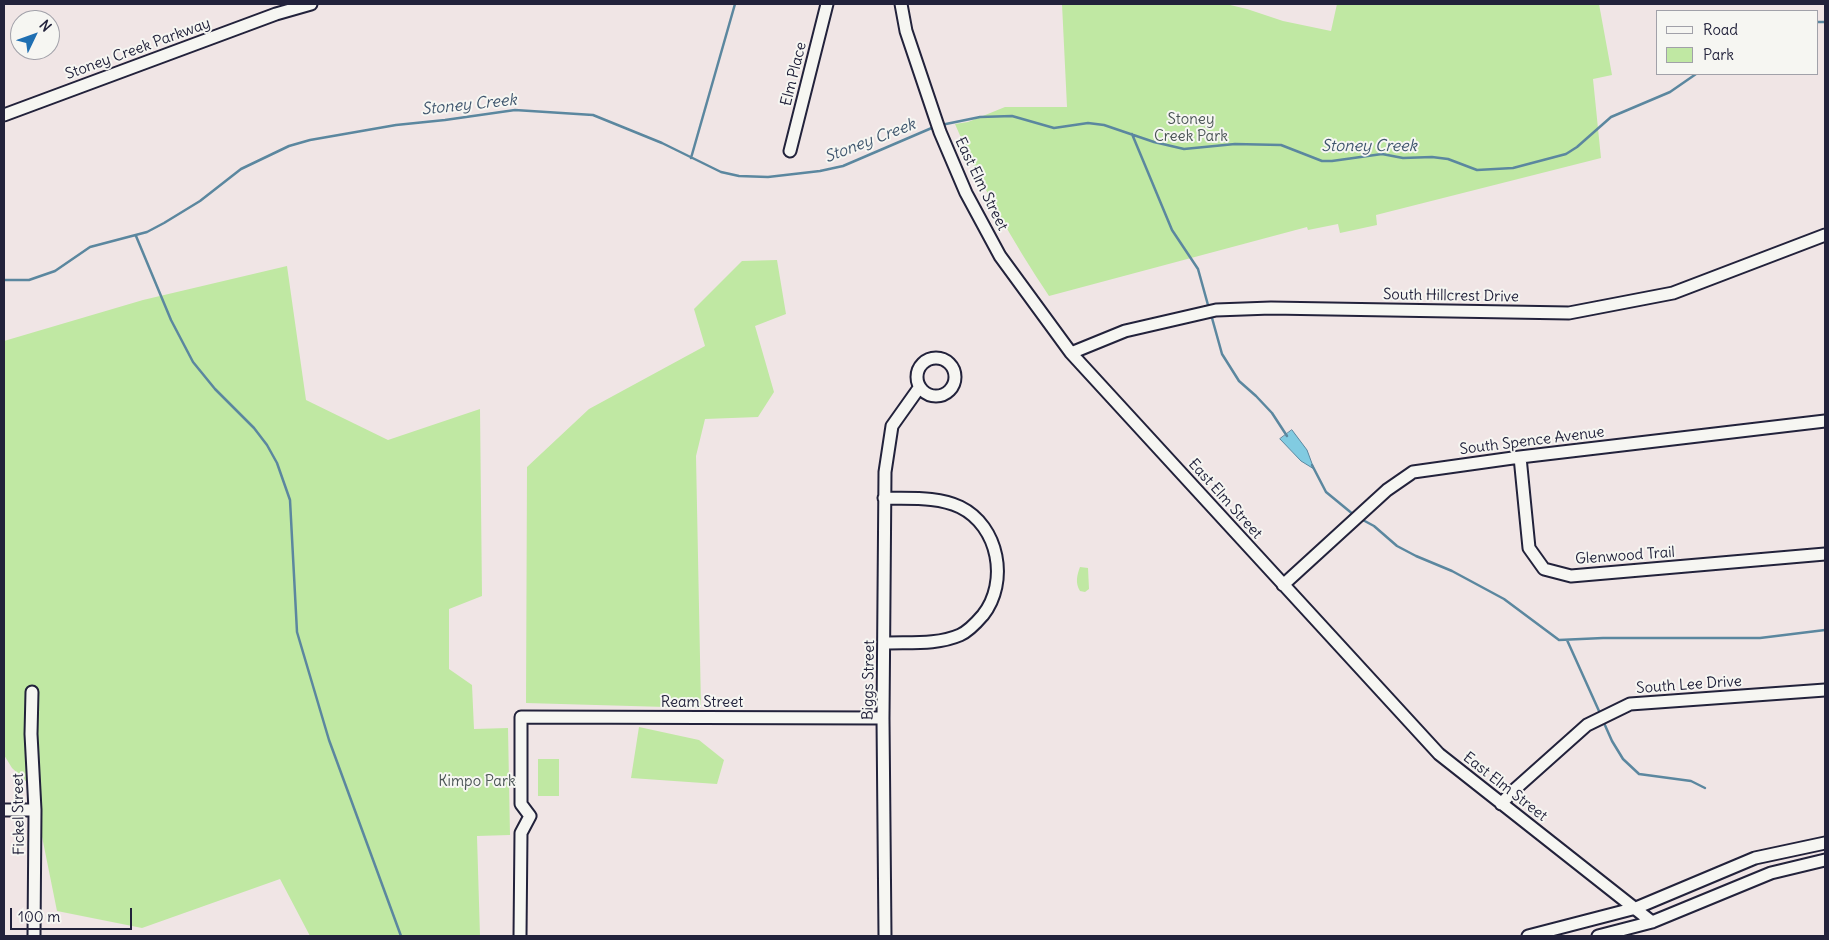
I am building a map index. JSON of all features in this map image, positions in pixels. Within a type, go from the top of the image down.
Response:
[{"type":"street","name":"Stoney Creek Parkway","points":[[4,115],[276,14],[311,4]]},
{"type":"street","name":"Elm Place","points":[[790,151],[826,4]]},
{"type":"street","name":"East Elm Street","points":[[901,4],[906,31],[940,132],[966,193],[1000,256],[1071,353],[1439,754],[1652,922]]},
{"type":"street","name":"South Hillcrest Drive","points":[[1071,353],[1124,331],[1216,310],[1270,308],[1569,313],[1673,294],[1825,234]]},
{"type":"street","name":"Biggs Street","points":[[885,936],[883,718],[885,643],[884,498],[892,426],[919,388]]},
{"type":"street","name":"South Spence Avenue","points":[[1283,586],[1387,490],[1414,472],[1520,457],[1825,421]]},
{"type":"street","name":"Glenwood Trail","points":[[1520,457],[1529,548],[1544,569],[1571,576],[1825,554]]},
{"type":"street","points":[[884,498],[940,500],[961,508],[980,523],[993,543],[998,564],[997,585],[991,605],[977,622],[962,635],[940,642],[885,643]]},
{"type":"street","name":"South Lee Drive","points":[[1501,804],[1587,725],[1630,704],[1825,690]]},
{"type":"street","name":"Fickel Street","points":[[32,692],[31,734],[35,810],[34,936]]},
{"type":"street","name":"Ream Street","points":[[520,936],[521,833],[530,816],[521,804],[521,717],[883,718]]},
{"type":"street","points":[[4,810],[35,810]]},
{"type":"street","points":[[1528,936],[1636,908],[1755,858],[1825,842]]},
{"type":"street","points":[[1598,936],[1652,922],[1771,873],[1825,860]]},
{"type":"green space","name":"Stoney Creek Park","points":[[1062,4],[1226,4],[1283,21],[1331,31],[1337,4],[1599,4],[1612,75],[1593,79],[1601,158],[1376,215],[1377,225],[1340,233],[1338,224],[1308,230],[1307,227],[1049,296],[1022,255],[998,212],[975,169],[955,124],[968,122],[1005,107],[1067,107]]},
{"type":"green space","points":[[777,260],[786,314],[755,326],[774,392],[758,417],[705,419],[696,456],[701,708],[526,703],[527,467],[589,409],[705,346],[694,309],[742,261]]},
{"type":"green space","name":"Kimpo Park","points":[[287,266],[306,400],[388,440],[480,409],[482,596],[449,609],[449,669],[472,685],[474,729],[508,728],[510,835],[477,836],[480,936],[310,936],[280,879],[142,928],[57,911],[32,787],[12,768],[4,755],[4,341],[143,300]]},
{"type":"green space","points":[[1080,567],[1088,568],[1089,589],[1085,592],[1080,591],[1077,585]]},
{"type":"green space","points":[[639,727],[699,740],[724,760],[717,784],[631,778]]},
{"type":"green space","points":[[538,759],[559,759],[559,796],[538,796]]},
{"type":"water","points":[[1292,430],[1307,450],[1314,469],[1301,461],[1280,439]]},
{"type":"waterway","points":[[691,158],[735,4]]},
{"type":"waterway","name":"Stoney Creek","points":[[1819,22],[1825,22]]},
{"type":"waterway","name":"Stoney Creek","points":[[941,125],[980,117],[1012,116],[1054,128],[1088,123],[1104,125],[1154,142],[1184,149],[1235,144],[1281,145],[1322,161],[1382,154],[1403,158],[1432,157],[1448,159],[1477,170],[1513,168],[1566,154],[1577,147],[1611,117],[1670,92],[1695,75]]},
{"type":"waterway","name":"Stoney Creek","points":[[4,280],[29,280],[55,271],[90,247],[147,232],[200,201],[241,169],[289,146],[310,140],[396,125],[515,110],[593,115],[662,143],[721,172],[739,176],[768,177],[820,171],[843,166],[934,127]]},
{"type":"waterway","points":[[1132,134],[1172,230],[1198,269],[1208,305]]},
{"type":"waterway","points":[[136,236],[171,320],[193,362],[215,389],[254,428],[267,445],[277,463],[290,500],[297,632],[329,740],[401,936]]},
{"type":"waterway","points":[[1212,318],[1222,354],[1239,381],[1272,413],[1287,436]]},
{"type":"waterway","points":[[1312,465],[1326,492],[1354,515]]},
{"type":"waterway","points":[[1361,519],[1374,526],[1397,546],[1452,571],[1504,599],[1559,640],[1603,638],[1760,638],[1825,630]]},
{"type":"waterway","points":[[1567,640],[1599,711]]},
{"type":"waterway","points":[[1604,723],[1623,759],[1639,774],[1691,781],[1705,788]]}]
